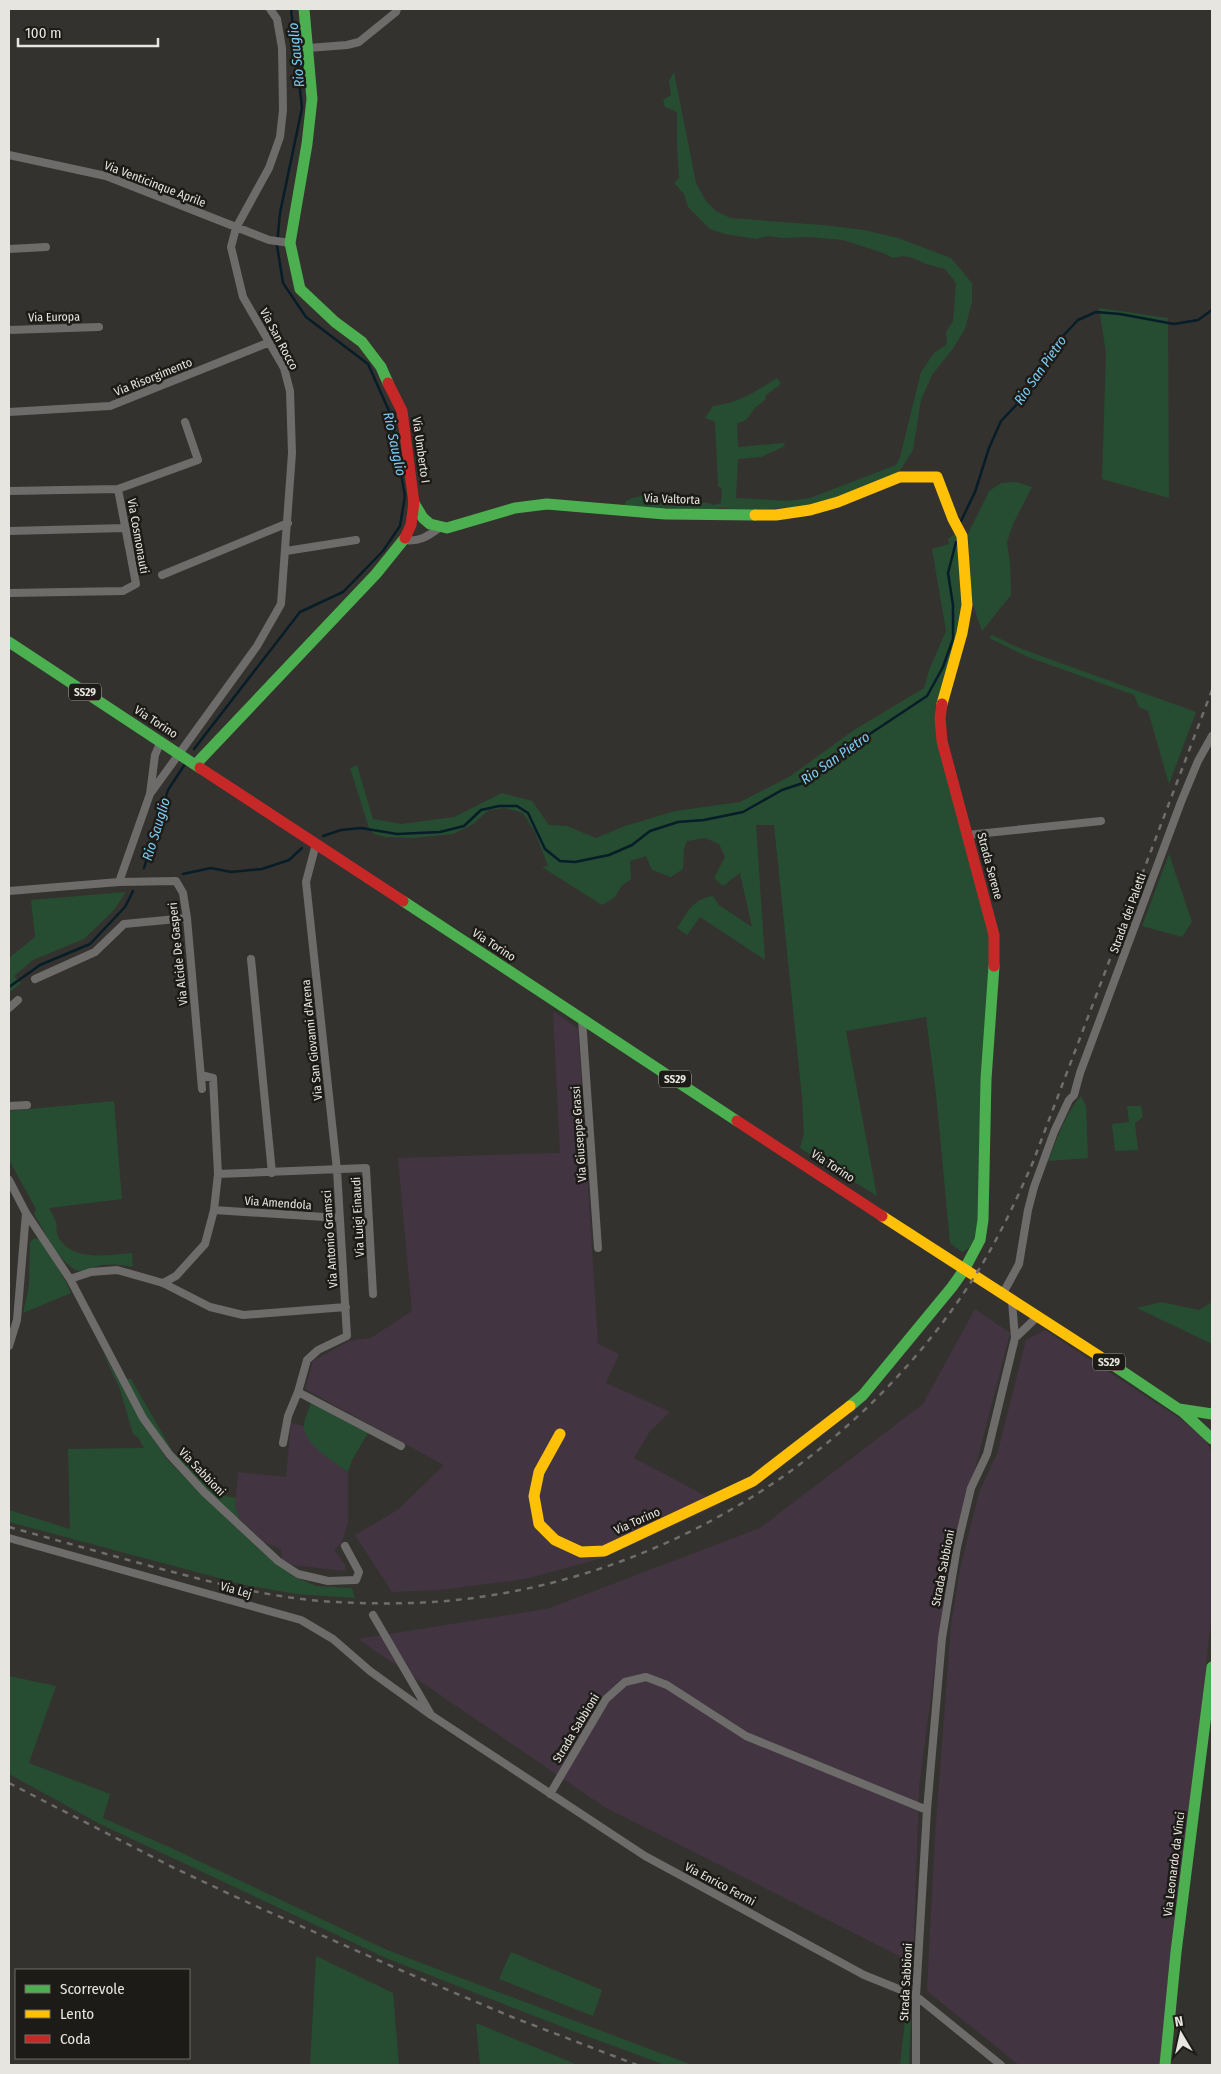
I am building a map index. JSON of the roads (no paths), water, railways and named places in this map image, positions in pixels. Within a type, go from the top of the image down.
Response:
[{"type":"street","name":"Via San Rocco","points":[[150,794],[256,646],[281,604],[292,453],[290,391],[284,368],[243,297],[231,247],[236,228],[269,168],[280,137],[283,110],[282,48],[277,19],[270,9]]},
{"type":"street","name":"Via Umberto I","points":[[196,764],[376,574],[404,540],[411,525],[414,503],[402,411],[381,367],[362,342],[335,322],[300,290],[287,243],[308,144],[312,99],[304,9]]},
{"type":"street","points":[[308,48],[360,42],[396,12],[397,9]]},
{"type":"street","name":"Via Venticinque Aprile","points":[[9,155],[106,176],[236,228],[269,240],[287,243]]},
{"type":"street","points":[[9,248],[46,247]]},
{"type":"street","name":"Via Europa","points":[[9,330],[100,327]]},
{"type":"street","name":"Via Risorgimento","points":[[9,412],[110,406],[270,342]]},
{"type":"street","name":"Via Cosmonauti","points":[[9,593],[123,590],[131,588],[136,584],[118,489],[198,460],[185,422]]},
{"type":"street","name":"Strada Serene","points":[[900,476],[937,478],[953,519],[962,536],[964,546],[967,605],[962,633],[942,700],[940,718],[946,761],[994,935],[995,953],[986,1080],[983,1220],[980,1240],[964,1270]]},
{"type":"street","name":"Via Valtorta","points":[[404,540],[415,542],[426,538],[439,528],[447,528],[515,508],[547,504],[665,514],[776,515],[810,510],[838,502],[900,476]]},
{"type":"street","points":[[9,491],[118,489]]},
{"type":"street","points":[[414,503],[431,526],[439,528]]},
{"type":"street","points":[[162,576],[288,523]]},
{"type":"street","points":[[9,530],[125,528]]},
{"type":"street","points":[[286,551],[356,540]]},
{"type":"street","name":"Via Torino","points":[[9,642],[964,1270],[1179,1409],[1207,1431],[1212,1439]]},
{"type":"street","name":"Strada dei Paletti","points":[[1002,1294],[1019,1264],[1028,1210],[1041,1169],[1058,1124],[1069,1100],[1074,1095],[1080,1073],[1181,802],[1210,738]]},
{"type":"street","points":[[119,882],[150,794],[155,755],[160,741]]},
{"type":"street","points":[[967,835],[1101,821]]},
{"type":"street","name":"Via San Giovanni d'Arena","points":[[316,844],[306,882],[337,1170]]},
{"type":"street","name":"Via Alcide De Gasperi","points":[[9,892],[119,882],[176,881],[183,893],[187,918],[202,1089]]},
{"type":"street","points":[[35,978],[95,952],[124,924],[187,918]]},
{"type":"street","points":[[250,959],[272,1173]]},
{"type":"street","points":[[9,1008],[18,1000]]},
{"type":"street","name":"Via Giuseppe Grassi","points":[[582,1019],[598,1248]]},
{"type":"street","points":[[163,1283],[176,1276],[205,1244],[214,1210],[218,1174],[213,1078],[201,1075]]},
{"type":"street","points":[[9,1106],[27,1105]]},
{"type":"street","name":"Via Luigi Einaudi","points":[[337,1170],[366,1168],[373,1294]]},
{"type":"street","points":[[218,1174],[337,1170]]},
{"type":"street","name":"Via Antonio Gramsci","points":[[283,1442],[288,1416],[298,1392],[307,1360],[318,1350],[347,1336],[337,1170]]},
{"type":"street","points":[[9,1180],[26,1213],[70,1279],[91,1272],[117,1270],[163,1283],[210,1307],[243,1314],[346,1307]]},
{"type":"street","name":"Via Amendola","points":[[214,1210],[340,1218]]},
{"type":"street","points":[[9,1346],[17,1320],[26,1213]]},
{"type":"street","name":"Via Torino","points":[[560,1434],[539,1472],[534,1496],[539,1524],[555,1540],[581,1552],[604,1552],[753,1481],[809,1440],[863,1395],[964,1270]]},
{"type":"street","name":"Via Sabbioni","points":[[70,1279],[143,1418],[169,1454],[204,1492],[278,1561],[298,1574],[328,1581],[356,1580],[359,1572],[345,1546]]},
{"type":"street","name":"Strada Sabbioni","points":[[916,2065],[916,1996],[927,1810],[942,1638],[957,1547],[972,1488],[987,1454],[1015,1338],[1012,1301]]},
{"type":"street","points":[[1015,1338],[1038,1317]]},
{"type":"street","points":[[298,1392],[401,1446]]},
{"type":"street","name":"Via Torino","points":[[1179,1409],[1212,1414]]},
{"type":"street","name":"Via Lej","points":[[9,1538],[301,1620],[333,1639],[370,1671],[430,1715]]},
{"type":"street","points":[[373,1615],[430,1715]]},
{"type":"street","name":"Via Leonardo da Vinci","points":[[1165,2065],[1176,1952],[1212,1666]]},
{"type":"street","name":"Strada Sabbioni","points":[[550,1794],[606,1699],[625,1682],[646,1677],[667,1685],[746,1736],[927,1810]]},
{"type":"street","name":"Via Enrico Fermi","points":[[430,1715],[645,1856],[864,1975],[916,1996],[1001,2065]]},
{"type":"waterway","name":"Rio Sauglio","points":[[194,749],[300,612],[343,592],[383,551],[400,526],[405,496],[390,413],[368,364],[306,317],[283,283],[277,245],[280,213],[302,108],[291,9]]},
{"type":"waterway","name":"Rio San Pietro","points":[[960,523],[975,492],[989,448],[1001,421],[1021,400],[1041,372],[1061,338],[1078,320],[1096,312],[1120,314],[1174,324],[1198,320],[1212,310]]},
{"type":"waterway","name":"Rio San Pietro","points":[[323,836],[341,830],[361,828],[397,834],[440,832],[464,826],[481,810],[499,806],[517,806],[528,813],[545,849],[560,861],[575,862],[609,855],[632,845],[650,831],[678,822],[704,820],[743,812],[782,790],[803,783],[838,755],[927,696],[943,667],[953,639],[953,605],[948,573],[956,542]]},
{"type":"waterway","name":"Rio Sauglio","points":[[144,868],[168,790],[185,764]]},
{"type":"waterway","name":"Rio San Pietro","points":[[183,874],[211,868],[231,872],[262,869],[289,860],[302,848]]},
{"type":"waterway","name":"Rio Sauglio","points":[[9,987],[40,965],[90,944],[125,907],[133,891]]},
{"type":"railway","points":[[9,1527],[219,1584],[266,1594],[336,1602],[419,1603],[527,1589],[605,1567],[680,1537],[751,1498],[817,1451],[877,1398],[931,1337],[986,1258],[1021,1190],[1033,1162],[1212,690]]},
{"type":"railway","points":[[9,1783],[172,1867],[251,1904],[512,2017],[637,2065]]}]
